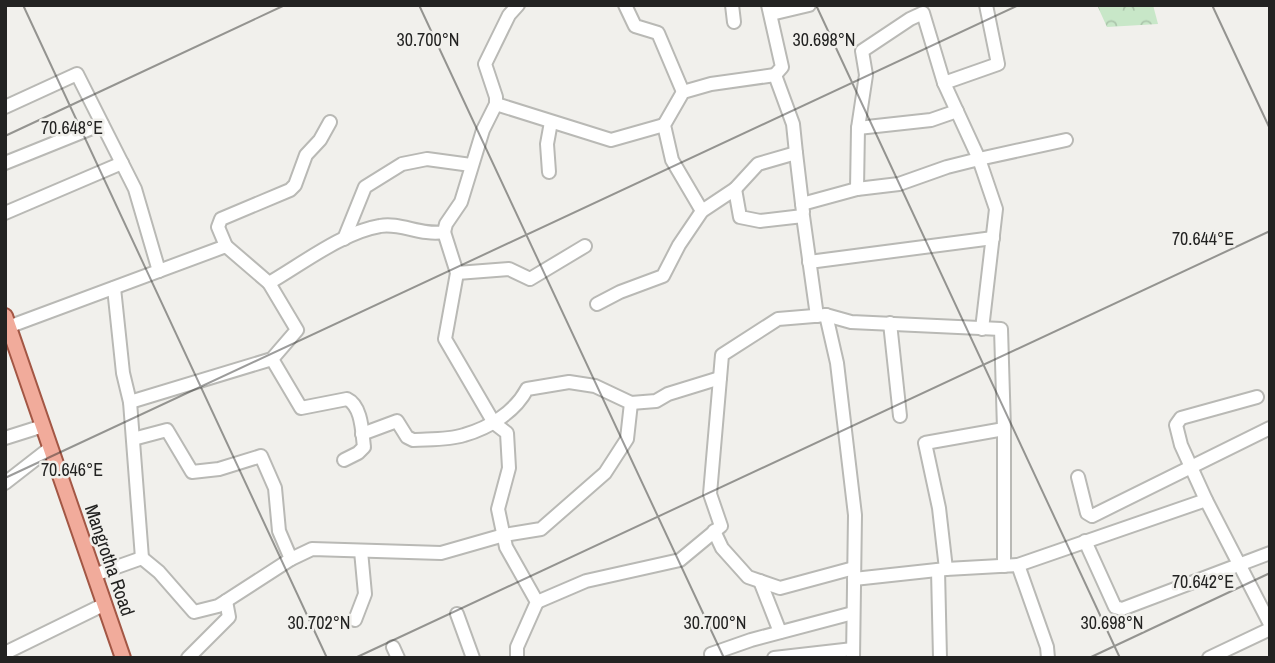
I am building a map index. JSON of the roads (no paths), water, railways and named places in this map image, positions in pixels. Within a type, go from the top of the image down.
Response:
[{"type":"main road","name":"Mangrotha Road","points":[[7,322],[123,658]]},
{"type":"street","points":[[518,5],[509,15],[485,64],[496,104],[483,130],[461,202],[446,224],[444,232],[457,273],[445,339],[494,423],[507,433],[509,468],[498,509],[506,547],[537,602]]},
{"type":"street","points":[[625,5],[635,26],[658,33],[683,92]]},
{"type":"street","points":[[732,5],[734,22]]},
{"type":"street","points":[[702,211],[672,160],[664,125],[683,92],[711,84],[775,75],[782,67],[769,10],[809,5]]},
{"type":"street","points":[[944,83],[998,64],[986,5]]},
{"type":"street","points":[[857,189],[858,128],[866,75],[862,51],[923,9],[944,83],[979,159],[996,209],[982,329]]},
{"type":"street","points":[[5,107],[77,74],[135,189],[159,271]]},
{"type":"street","points":[[774,658],[853,653],[855,515],[837,363],[821,316],[809,262],[793,124],[775,75]]},
{"type":"street","points":[[496,104],[611,140],[664,125]]},
{"type":"street","points":[[858,128],[931,120],[957,111]]},
{"type":"street","points":[[550,172],[547,144],[551,121]]},
{"type":"street","points":[[130,402],[272,359],[297,330],[269,283],[226,246],[218,227],[221,219],[295,186],[309,149],[320,140],[330,122]]},
{"type":"street","points":[[5,163],[102,124]]},
{"type":"street","points":[[735,189],[740,217],[760,221],[803,210],[857,189],[899,184],[947,167],[1066,140]]},
{"type":"street","points":[[597,304],[663,276],[679,245],[702,211],[735,189],[758,164],[796,153]]},
{"type":"street","points":[[344,239],[365,187],[402,164],[427,159],[471,165]]},
{"type":"street","points":[[5,213],[122,163]]},
{"type":"street","points":[[269,283],[344,239],[382,225],[432,234],[444,232]]},
{"type":"street","points":[[809,262],[993,238]]},
{"type":"street","points":[[7,322],[114,288],[226,246]]},
{"type":"street","points":[[457,273],[509,270],[530,279],[585,246]]},
{"type":"street","points":[[114,288],[123,373],[130,402],[142,558],[159,572],[194,612],[218,606],[291,559],[313,549],[441,553],[504,535],[541,529],[605,473],[627,439],[631,403]]},
{"type":"street","points":[[517,658],[517,647],[537,602],[586,581],[680,559],[721,526],[710,494],[722,355],[778,319],[821,316],[851,322],[1001,329],[1004,566]]},
{"type":"street","points":[[890,323],[900,416]]},
{"type":"street","points":[[272,359],[301,408],[351,400],[360,419],[364,447],[344,460]]},
{"type":"street","points":[[362,434],[397,421],[407,437],[413,440],[463,436],[494,423],[521,400],[527,389],[569,382],[595,386],[631,403],[656,401],[668,394],[720,378]]},
{"type":"street","points":[[1257,397],[1178,420],[1176,425],[1181,445],[1206,500],[1270,624]]},
{"type":"street","points":[[5,438],[43,426]]},
{"type":"street","points":[[1077,477],[1087,513],[1092,516],[1270,428]]},
{"type":"street","points":[[940,658],[942,570],[939,508],[925,443],[1004,429]]},
{"type":"street","points":[[132,439],[167,430],[192,472],[219,469],[261,456],[275,488],[279,531],[291,559]]},
{"type":"street","points":[[5,483],[50,448]]},
{"type":"street","points":[[714,531],[722,548],[748,577],[780,588],[854,574],[1018,565],[1206,500]]},
{"type":"street","points":[[1085,541],[1118,609],[1270,553]]},
{"type":"street","points":[[355,620],[365,594],[361,551]]},
{"type":"street","points":[[94,575],[142,558]]},
{"type":"street","points":[[1018,565],[1047,647],[1048,658]]},
{"type":"street","points":[[760,581],[780,632]]},
{"type":"street","points":[[188,658],[229,617],[226,601]]},
{"type":"street","points":[[5,653],[105,604]]},
{"type":"street","points":[[711,654],[853,613]]},
{"type":"street","points":[[457,614],[473,658]]},
{"type":"street","points":[[1209,658],[1270,629]]}]
